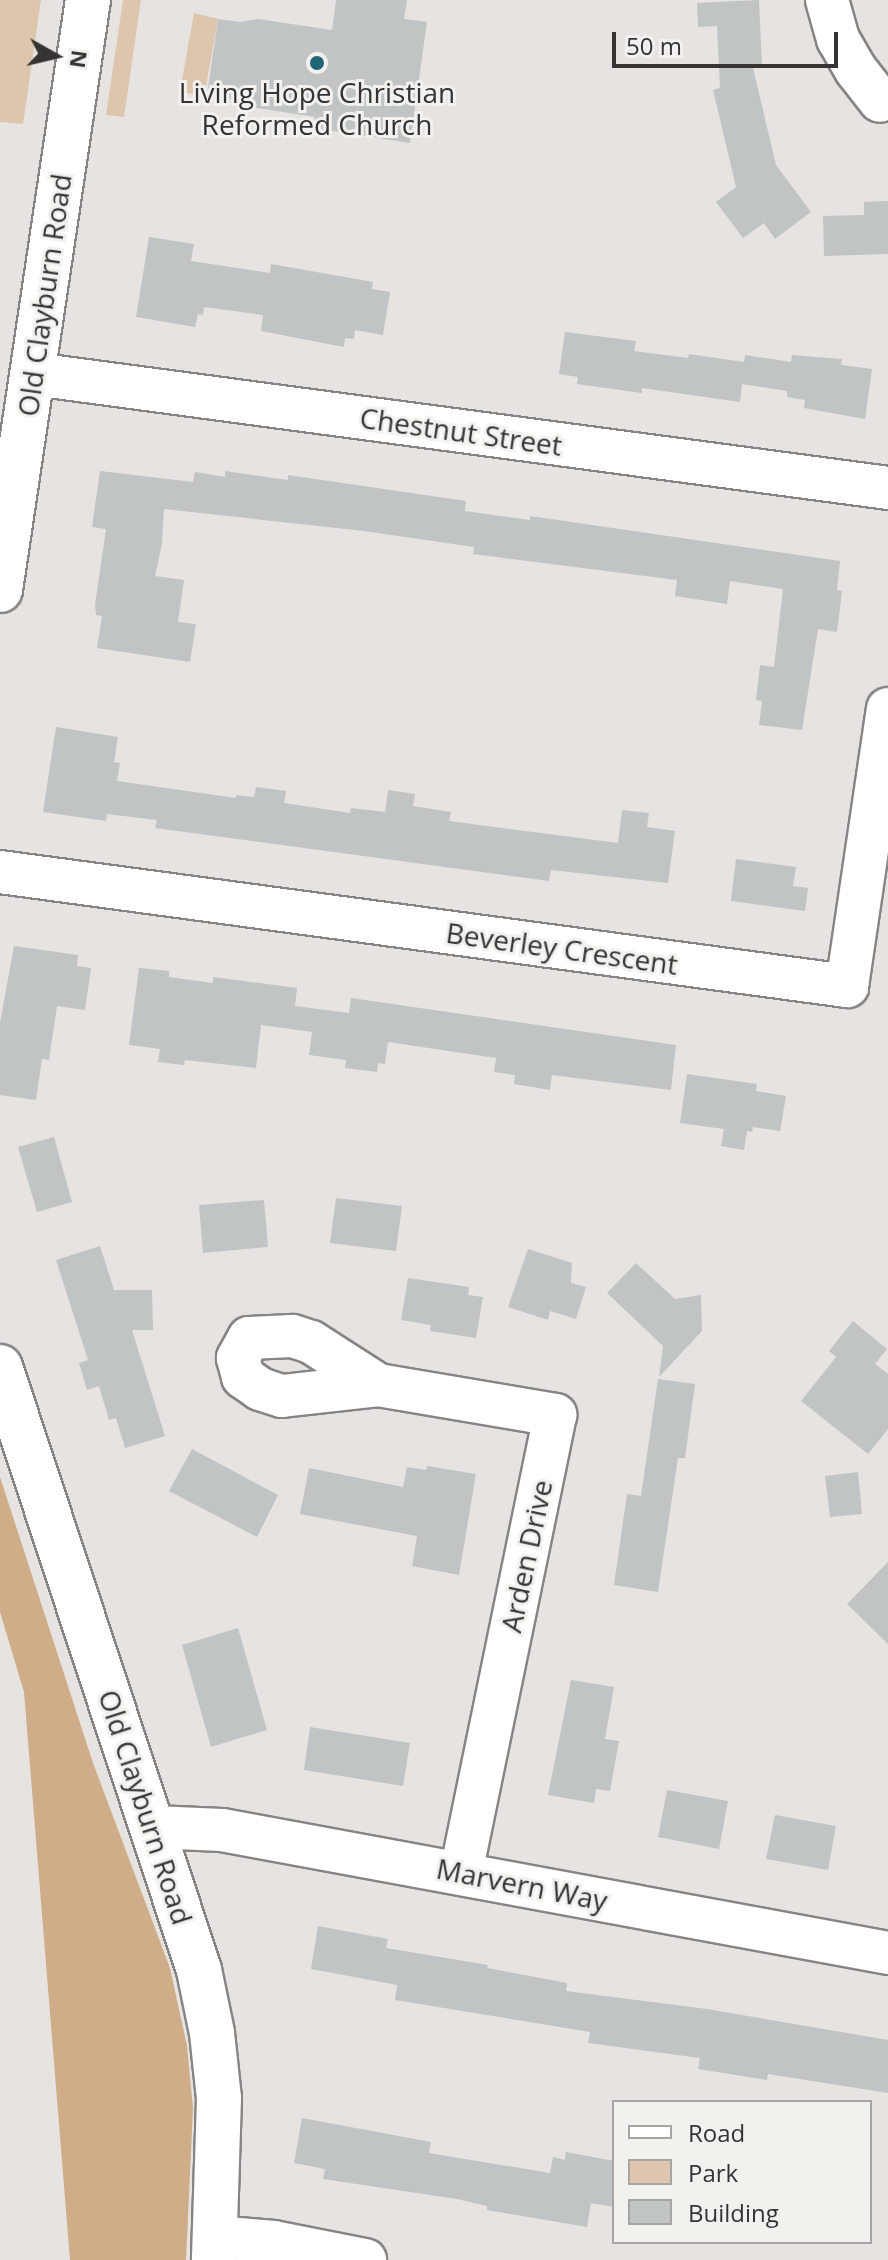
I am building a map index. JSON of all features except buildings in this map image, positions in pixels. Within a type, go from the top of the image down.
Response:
[{"type":"main road","name":"Old Clayburn Road","points":[[0,590],[88,0]]},
{"type":"main road","name":"Old Clayburn Road","points":[[0,1367],[199,1970],[212,2033],[219,2098],[215,2249]]},
{"type":"street","points":[[827,0],[838,39],[880,101]]},
{"type":"street","name":"Chestnut Street","points":[[34,374],[888,488]]},
{"type":"street","name":"Beverley Crescent","points":[[0,872],[847,986],[888,709]]},
{"type":"street","name":"Arden Drive","points":[[378,1385],[555,1415],[461,1872]]},
{"type":"street","name":"Marvern Way","points":[[154,1827],[222,1830],[888,1953]]},
{"type":"street","points":[[215,2249],[274,2242],[365,2260]]},
{"type":"green space","points":[[0,0],[41,0],[23,124],[0,122]]},
{"type":"green space","points":[[123,0],[141,0],[124,117],[106,115]]},
{"type":"green space","points":[[194,13],[218,19],[204,97],[180,91]]},
{"type":"shaded area","points":[[0,1477],[93,1763],[170,1968],[187,2046],[193,2108],[186,2260],[70,2260],[24,1692],[0,1612]]},
{"type":"place","name":"Living Hope Christian Reformed Church","points":[[317,63]]}]
